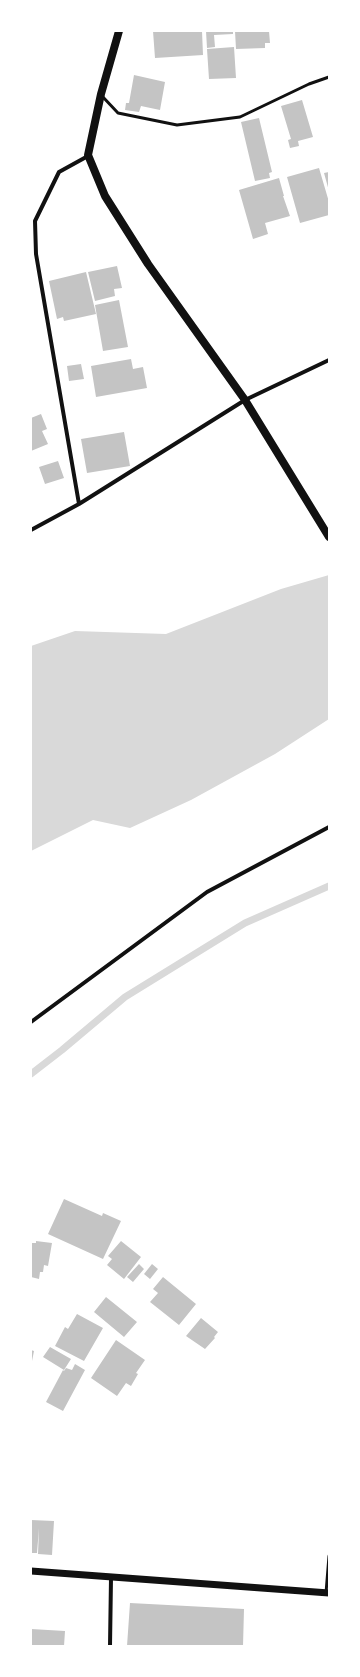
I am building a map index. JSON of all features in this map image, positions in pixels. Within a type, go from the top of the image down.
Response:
[{"type":"main road","points":[[119,31],[101,94],[88,155],[105,196],[148,264],[245,400],[329,537]]},
{"type":"street","points":[[79,504],[36,254],[35,221],[59,172],[88,155]]},
{"type":"street","points":[[31,530],[79,504],[245,400],[329,360]]},
{"type":"street","points":[[31,1022],[207,892],[329,827]]},
{"type":"street","points":[[31,1571],[327,1593]]},
{"type":"street","points":[[110,1646],[111,1578]]},
{"type":"lane","points":[[101,94],[118,113],[177,125],[240,117],[308,84],[329,77]]},
{"type":"lane","points":[[327,1593],[329,1556]]},
{"type":"shaded area","points":[[329,575],[329,719],[275,754],[191,800],[130,828],[93,820],[31,851],[31,646],[75,631],[166,634],[281,589]]},
{"type":"building","points":[[153,31],[202,31],[203,55],[155,58]]},
{"type":"building","points":[[206,31],[233,31],[233,34],[214,35],[215,47],[207,48]]},
{"type":"building","points":[[235,31],[269,31],[270,43],[265,43],[265,48],[236,49]]},
{"type":"building","points":[[234,47],[236,78],[209,79],[207,49]]},
{"type":"building","points":[[134,75],[165,82],[160,110],[141,106],[139,112],[125,110],[126,103],[129,103]]},
{"type":"building","points":[[302,100],[313,137],[298,141],[299,146],[290,148],[288,140],[291,139],[281,106]]},
{"type":"building","points":[[259,118],[272,172],[269,173],[270,178],[255,181],[241,122]]},
{"type":"building","points":[[319,168],[329,202],[329,215],[300,223],[287,177]]},
{"type":"building","points":[[329,172],[329,191],[324,173]]},
{"type":"building","points":[[279,178],[290,216],[265,223],[268,234],[253,239],[239,190]]},
{"type":"building","points":[[117,266],[122,288],[114,289],[115,296],[95,301],[88,272]]},
{"type":"building","points":[[86,272],[96,314],[64,321],[63,317],[57,319],[49,281]]},
{"type":"building","points":[[119,300],[128,347],[103,351],[95,305]]},
{"type":"building","points":[[131,359],[133,369],[143,367],[147,388],[96,397],[91,366]]},
{"type":"building","points":[[81,364],[84,379],[69,381],[67,366]]},
{"type":"building","points":[[41,414],[47,429],[42,431],[48,444],[31,451],[31,418]]},
{"type":"building","points":[[124,432],[130,466],[87,473],[81,439]]},
{"type":"building","points":[[58,461],[64,478],[45,484],[39,467]]},
{"type":"building","points":[[64,1199],[102,1216],[103,1213],[121,1221],[103,1259],[48,1234]]},
{"type":"building","points":[[36,1241],[52,1243],[48,1266],[44,1265],[43,1272],[40,1272],[39,1279],[31,1277],[31,1243],[36,1243]]},
{"type":"building","points":[[121,1241],[141,1257],[124,1279],[107,1265],[112,1259],[108,1256]]},
{"type":"building","points":[[139,1264],[144,1269],[133,1282],[127,1277]]},
{"type":"building","points":[[152,1264],[158,1269],[150,1279],[144,1274]]},
{"type":"building","points":[[163,1277],[196,1304],[179,1325],[150,1302],[158,1293],[153,1289]]},
{"type":"building","points":[[106,1297],[137,1322],[124,1337],[94,1312]]},
{"type":"building","points":[[77,1314],[103,1328],[84,1361],[55,1346],[65,1327],[68,1329]]},
{"type":"building","points":[[201,1318],[218,1332],[214,1337],[215,1338],[205,1349],[186,1336]]},
{"type":"building","points":[[116,1340],[145,1360],[136,1373],[138,1374],[131,1386],[126,1383],[117,1396],[91,1378]]},
{"type":"building","points":[[50,1347],[71,1359],[64,1370],[43,1357]]},
{"type":"building","points":[[31,1350],[34,1351],[32,1361],[31,1361]]},
{"type":"building","points":[[75,1364],[85,1370],[63,1411],[46,1402],[63,1370],[64,1371],[66,1368],[72,1370]]},
{"type":"building","points":[[31,1520],[54,1521],[52,1555],[38,1554],[39,1528],[37,1553],[31,1553]]},
{"type":"building","points":[[130,1603],[244,1609],[243,1646],[127,1646]]},
{"type":"building","points":[[31,1629],[65,1631],[64,1646],[31,1646]]},
{"type":"waterway","points":[[31,1074],[125,997],[245,923],[329,886]]}]
